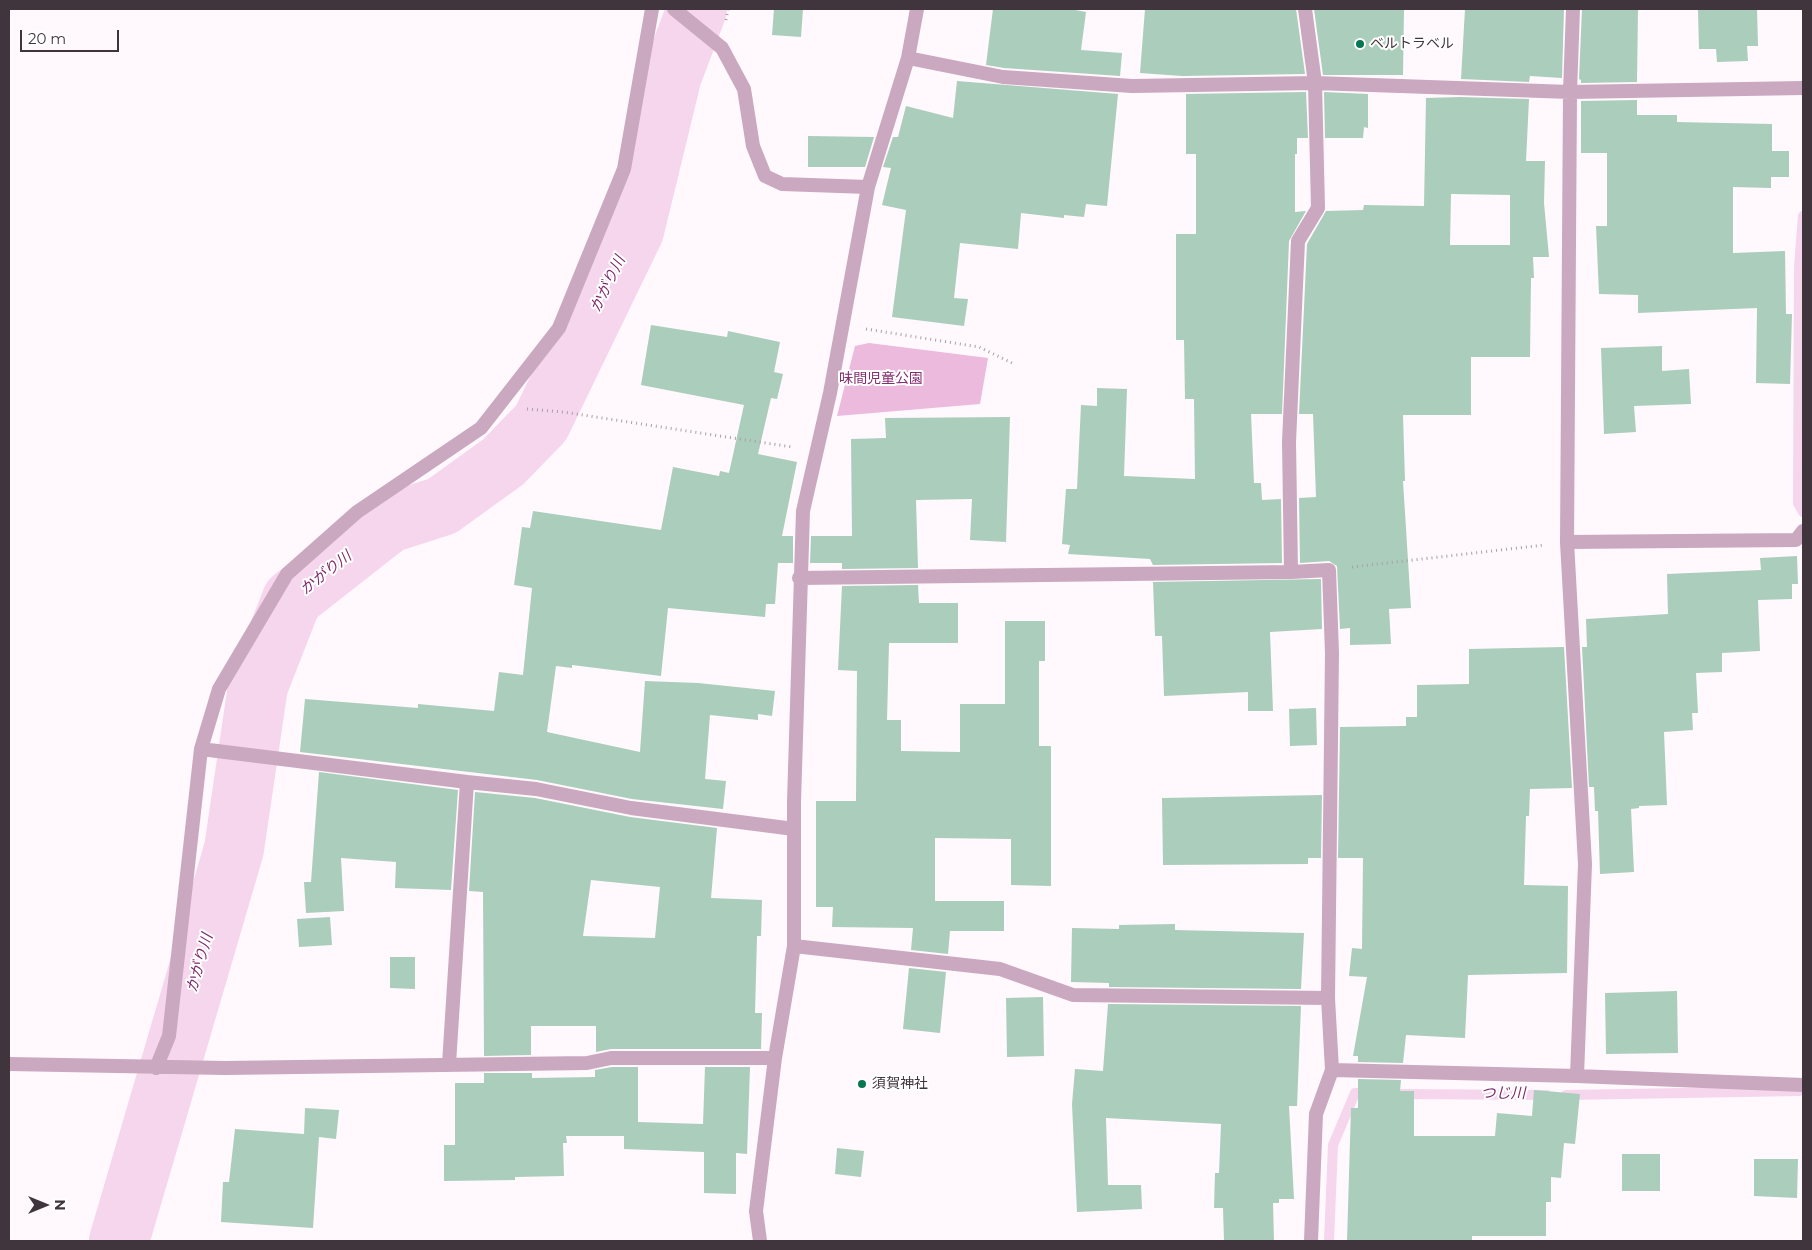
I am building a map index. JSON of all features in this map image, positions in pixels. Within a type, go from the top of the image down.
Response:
[{"type":"street","points":[[156,1068],[169,1036],[200,749],[219,689],[288,574],[357,512],[481,428],[559,328],[624,168],[652,9]]},
{"type":"street","points":[[674,9],[722,48],[744,89],[753,146],[765,176],[782,184],[868,187]]},
{"type":"street","points":[[760,1241],[756,1211],[775,1058],[794,946],[794,830],[799,578],[803,511],[843,325],[868,187],[908,58],[917,9]]},
{"type":"street","points":[[1291,572],[1289,442],[1298,240],[1318,208],[1315,83],[1305,9]]},
{"type":"street","points":[[1573,9],[1570,92],[1567,542],[1585,864],[1576,1076]]},
{"type":"street","points":[[908,58],[1003,76],[1132,86],[1315,83],[1570,92],[1803,88]]},
{"type":"street","points":[[1567,542],[1796,540],[1803,531]]},
{"type":"street","points":[[799,578],[1329,570],[1332,653],[1328,998],[1332,1070],[1316,1114],[1311,1241]]},
{"type":"street","points":[[200,749],[536,789],[631,808],[794,830]]},
{"type":"street","points":[[449,1064],[468,782]]},
{"type":"street","points":[[794,946],[1000,969],[1073,995],[1328,998]]},
{"type":"street","points":[[9,1064],[156,1068],[588,1063],[611,1058],[775,1058]]},
{"type":"street","points":[[1332,1070],[1576,1076],[1803,1085]]},
{"type":"path","points":[[843,325],[979,347],[1012,364]]},
{"type":"path","points":[[497,407],[563,412],[815,451]]},
{"type":"path","points":[[1320,571],[1567,542]]},
{"type":"green space","name":"味間児童公園","points":[[869,343],[988,358],[980,404],[837,416],[855,346]]},
{"type":"building","points":[[774,9],[803,9],[801,37],[772,35]]},
{"type":"building","points":[[993,9],[1070,9],[1086,12],[1081,50],[1122,53],[1120,76],[1004,68],[986,65]]},
{"type":"building","points":[[1145,9],[1296,9],[1305,74],[1182,76],[1140,73]]},
{"type":"building","name":"ベルトラベル","points":[[1314,9],[1404,9],[1403,75],[1323,75]]},
{"type":"building","points":[[1465,9],[1564,9],[1562,78],[1530,76],[1529,82],[1461,79]]},
{"type":"building","points":[[1582,9],[1638,9],[1637,82],[1581,83],[1579,79]]},
{"type":"building","points":[[1698,9],[1757,9],[1758,46],[1747,46],[1748,61],[1717,62],[1716,49],[1699,49]]},
{"type":"building","points":[[957,81],[1118,94],[1107,206],[1086,204],[1084,217],[1064,215],[1064,218],[1021,213],[1018,249],[960,243],[954,298],[968,299],[964,326],[892,317],[906,210],[882,205],[891,168],[883,167],[893,137],[898,137],[906,106],[953,118]]},
{"type":"building","points":[[1306,92],[1308,138],[1297,138],[1297,154],[1295,154],[1295,212],[1306,211],[1289,241],[1282,414],[1251,414],[1254,483],[1261,483],[1262,500],[1281,499],[1282,563],[1153,565],[1150,559],[1068,554],[1070,545],[1062,544],[1066,489],[1077,489],[1081,405],[1097,406],[1097,388],[1127,389],[1124,476],[1195,479],[1194,399],[1185,399],[1184,340],[1176,340],[1176,234],[1196,234],[1196,154],[1186,154],[1186,94]]},
{"type":"building","points":[[1324,92],[1368,94],[1368,128],[1364,127],[1363,138],[1325,138]]},
{"type":"building","points":[[1426,98],[1529,99],[1526,161],[1545,161],[1544,203],[1549,257],[1533,257],[1534,278],[1531,278],[1530,357],[1471,357],[1471,415],[1403,415],[1405,481],[1403,481],[1411,608],[1389,609],[1391,644],[1350,645],[1350,628],[1340,629],[1337,566],[1329,561],[1300,563],[1299,498],[1316,497],[1313,414],[1299,414],[1307,244],[1326,211],[1363,210],[1364,205],[1424,206]],"holes":[[[1451,194],[1510,195],[1510,245],[1450,245]]]},
{"type":"building","points":[[1637,100],[1637,115],[1677,115],[1677,122],[1772,124],[1772,151],[1789,151],[1789,177],[1771,177],[1771,188],[1733,187],[1733,253],[1785,251],[1786,314],[1792,314],[1790,384],[1756,383],[1757,308],[1638,313],[1638,295],[1599,294],[1596,226],[1607,226],[1607,153],[1581,153],[1581,101]]},
{"type":"building","points":[[808,136],[874,137],[865,167],[808,167]]},
{"type":"building","points":[[651,325],[727,337],[728,331],[780,342],[774,372],[783,374],[777,399],[771,398],[758,454],[797,462],[782,536],[793,536],[793,563],[778,563],[775,604],[766,604],[765,617],[668,608],[661,676],[572,665],[572,668],[556,666],[547,732],[640,752],[645,681],[698,683],[775,691],[772,716],[758,714],[758,720],[710,715],[705,779],[726,781],[723,809],[632,799],[537,780],[300,752],[305,699],[418,708],[418,704],[494,711],[499,672],[523,675],[532,588],[514,585],[522,527],[530,528],[533,511],[661,530],[673,467],[719,476],[720,471],[729,473],[744,405],[641,385]]},
{"type":"building","points":[[1662,346],[1662,371],[1689,369],[1691,404],[1634,406],[1636,432],[1604,434],[1601,348]]},
{"type":"building","points":[[1010,417],[1006,542],[970,540],[972,499],[916,500],[918,568],[842,569],[842,563],[810,563],[811,536],[852,536],[851,439],[886,438],[885,418]]},
{"type":"building","points":[[1797,556],[1798,584],[1792,584],[1792,599],[1758,600],[1760,651],[1722,653],[1722,672],[1696,673],[1698,713],[1692,713],[1693,730],[1664,732],[1667,805],[1639,806],[1639,808],[1631,809],[1634,872],[1600,874],[1598,811],[1595,811],[1594,787],[1589,787],[1582,647],[1587,647],[1586,619],[1668,614],[1667,574],[1761,570],[1760,558]]},
{"type":"building","points":[[1321,579],[1322,629],[1270,632],[1273,711],[1248,711],[1248,692],[1164,696],[1162,636],[1155,636],[1153,582]]},
{"type":"building","points":[[918,585],[919,603],[958,603],[958,643],[889,643],[887,720],[901,720],[901,751],[960,752],[960,704],[1005,704],[1005,621],[1045,621],[1045,661],[1039,661],[1039,746],[1051,746],[1051,886],[1011,885],[1011,839],[935,838],[935,901],[1004,901],[1004,931],[950,931],[948,954],[911,950],[913,928],[832,927],[833,907],[816,907],[816,801],[856,801],[857,671],[838,670],[842,586]]},
{"type":"building","points":[[1564,647],[1572,788],[1530,789],[1529,816],[1526,816],[1524,885],[1568,886],[1567,973],[1468,975],[1465,1038],[1406,1035],[1403,1063],[1358,1062],[1358,1056],[1353,1056],[1367,977],[1349,976],[1352,948],[1362,949],[1363,858],[1338,858],[1340,727],[1406,726],[1406,717],[1417,717],[1417,685],[1469,684],[1469,649]]},
{"type":"building","points":[[1316,708],[1317,745],[1290,746],[1289,709]]},
{"type":"building","points":[[319,772],[458,790],[451,890],[395,888],[396,862],[341,858],[344,911],[306,913],[304,882],[311,882]]},
{"type":"building","points":[[475,792],[535,798],[630,817],[717,828],[711,898],[762,900],[761,936],[757,936],[755,1013],[762,1013],[761,1049],[611,1049],[596,1052],[596,1026],[531,1026],[531,1055],[484,1056],[483,892],[469,891]],"holes":[[[591,880],[660,887],[655,938],[583,936]]]},
{"type":"building","points":[[1322,795],[1321,858],[1308,858],[1308,864],[1163,865],[1162,798]]},
{"type":"building","points":[[330,917],[332,945],[299,947],[297,919]]},
{"type":"building","points":[[1175,924],[1175,930],[1304,933],[1301,989],[1109,987],[1109,983],[1071,982],[1072,928],[1119,929],[1119,925]]},
{"type":"building","points":[[390,957],[415,957],[415,989],[390,988]]},
{"type":"building","points":[[909,968],[946,972],[940,1033],[903,1029]]},
{"type":"building","points":[[1677,991],[1678,1053],[1606,1054],[1605,993]]},
{"type":"building","points":[[1043,997],[1044,1056],[1007,1057],[1006,998]]},
{"type":"building","points":[[1108,1004],[1301,1006],[1297,1106],[1289,1106],[1294,1199],[1279,1199],[1279,1203],[1273,1203],[1274,1241],[1224,1241],[1223,1208],[1214,1208],[1215,1173],[1219,1173],[1221,1124],[1106,1118],[1108,1185],[1141,1185],[1142,1209],[1077,1212],[1072,1104],[1075,1069],[1103,1071]]},
{"type":"building","points":[[612,1067],[638,1067],[638,1122],[703,1124],[705,1067],[750,1067],[747,1154],[736,1153],[736,1194],[704,1193],[704,1152],[624,1149],[624,1136],[566,1136],[567,1143],[563,1143],[564,1176],[515,1177],[515,1180],[444,1181],[444,1145],[455,1145],[455,1083],[484,1083],[484,1073],[532,1073],[532,1078],[595,1077],[595,1070]]},
{"type":"building","points":[[1358,1079],[1401,1080],[1400,1091],[1414,1091],[1414,1136],[1495,1136],[1497,1113],[1532,1116],[1534,1090],[1580,1094],[1575,1144],[1564,1143],[1561,1178],[1551,1177],[1551,1202],[1546,1202],[1546,1236],[1472,1236],[1472,1241],[1347,1241],[1351,1108],[1358,1108]]},
{"type":"building","points":[[305,1108],[339,1110],[336,1139],[319,1137],[313,1228],[221,1222],[223,1182],[229,1182],[235,1129],[304,1134]]},
{"type":"building","points":[[837,1148],[864,1151],[861,1177],[835,1174]]},
{"type":"building","points":[[1622,1154],[1660,1154],[1660,1191],[1622,1191]]},
{"type":"building","points":[[1754,1159],[1798,1159],[1797,1198],[1754,1196]]},
{"type":"waterway","name":"かがり川","points":[[119,1241],[234,849],[258,686],[292,599],[389,523],[442,506],[503,462],[541,423],[634,231],[672,75],[697,9]]},
{"type":"waterway","name":"つじ川","points":[[1803,216],[1799,267],[1798,503],[1803,512]]},
{"type":"waterway","name":"つじ川","points":[[1566,1095],[1799,1091]]},
{"type":"waterway","name":"つじ川","points":[[1329,1241],[1333,1145],[1355,1093],[1372,1093]]},
{"type":"waterway","name":"つじ川","points":[[1401,1094],[1547,1095]]},
{"type":"place","name":"ベルトラベル","points":[[1360,44]]},
{"type":"place","name":"須賀神社","points":[[862,1084]]}]
